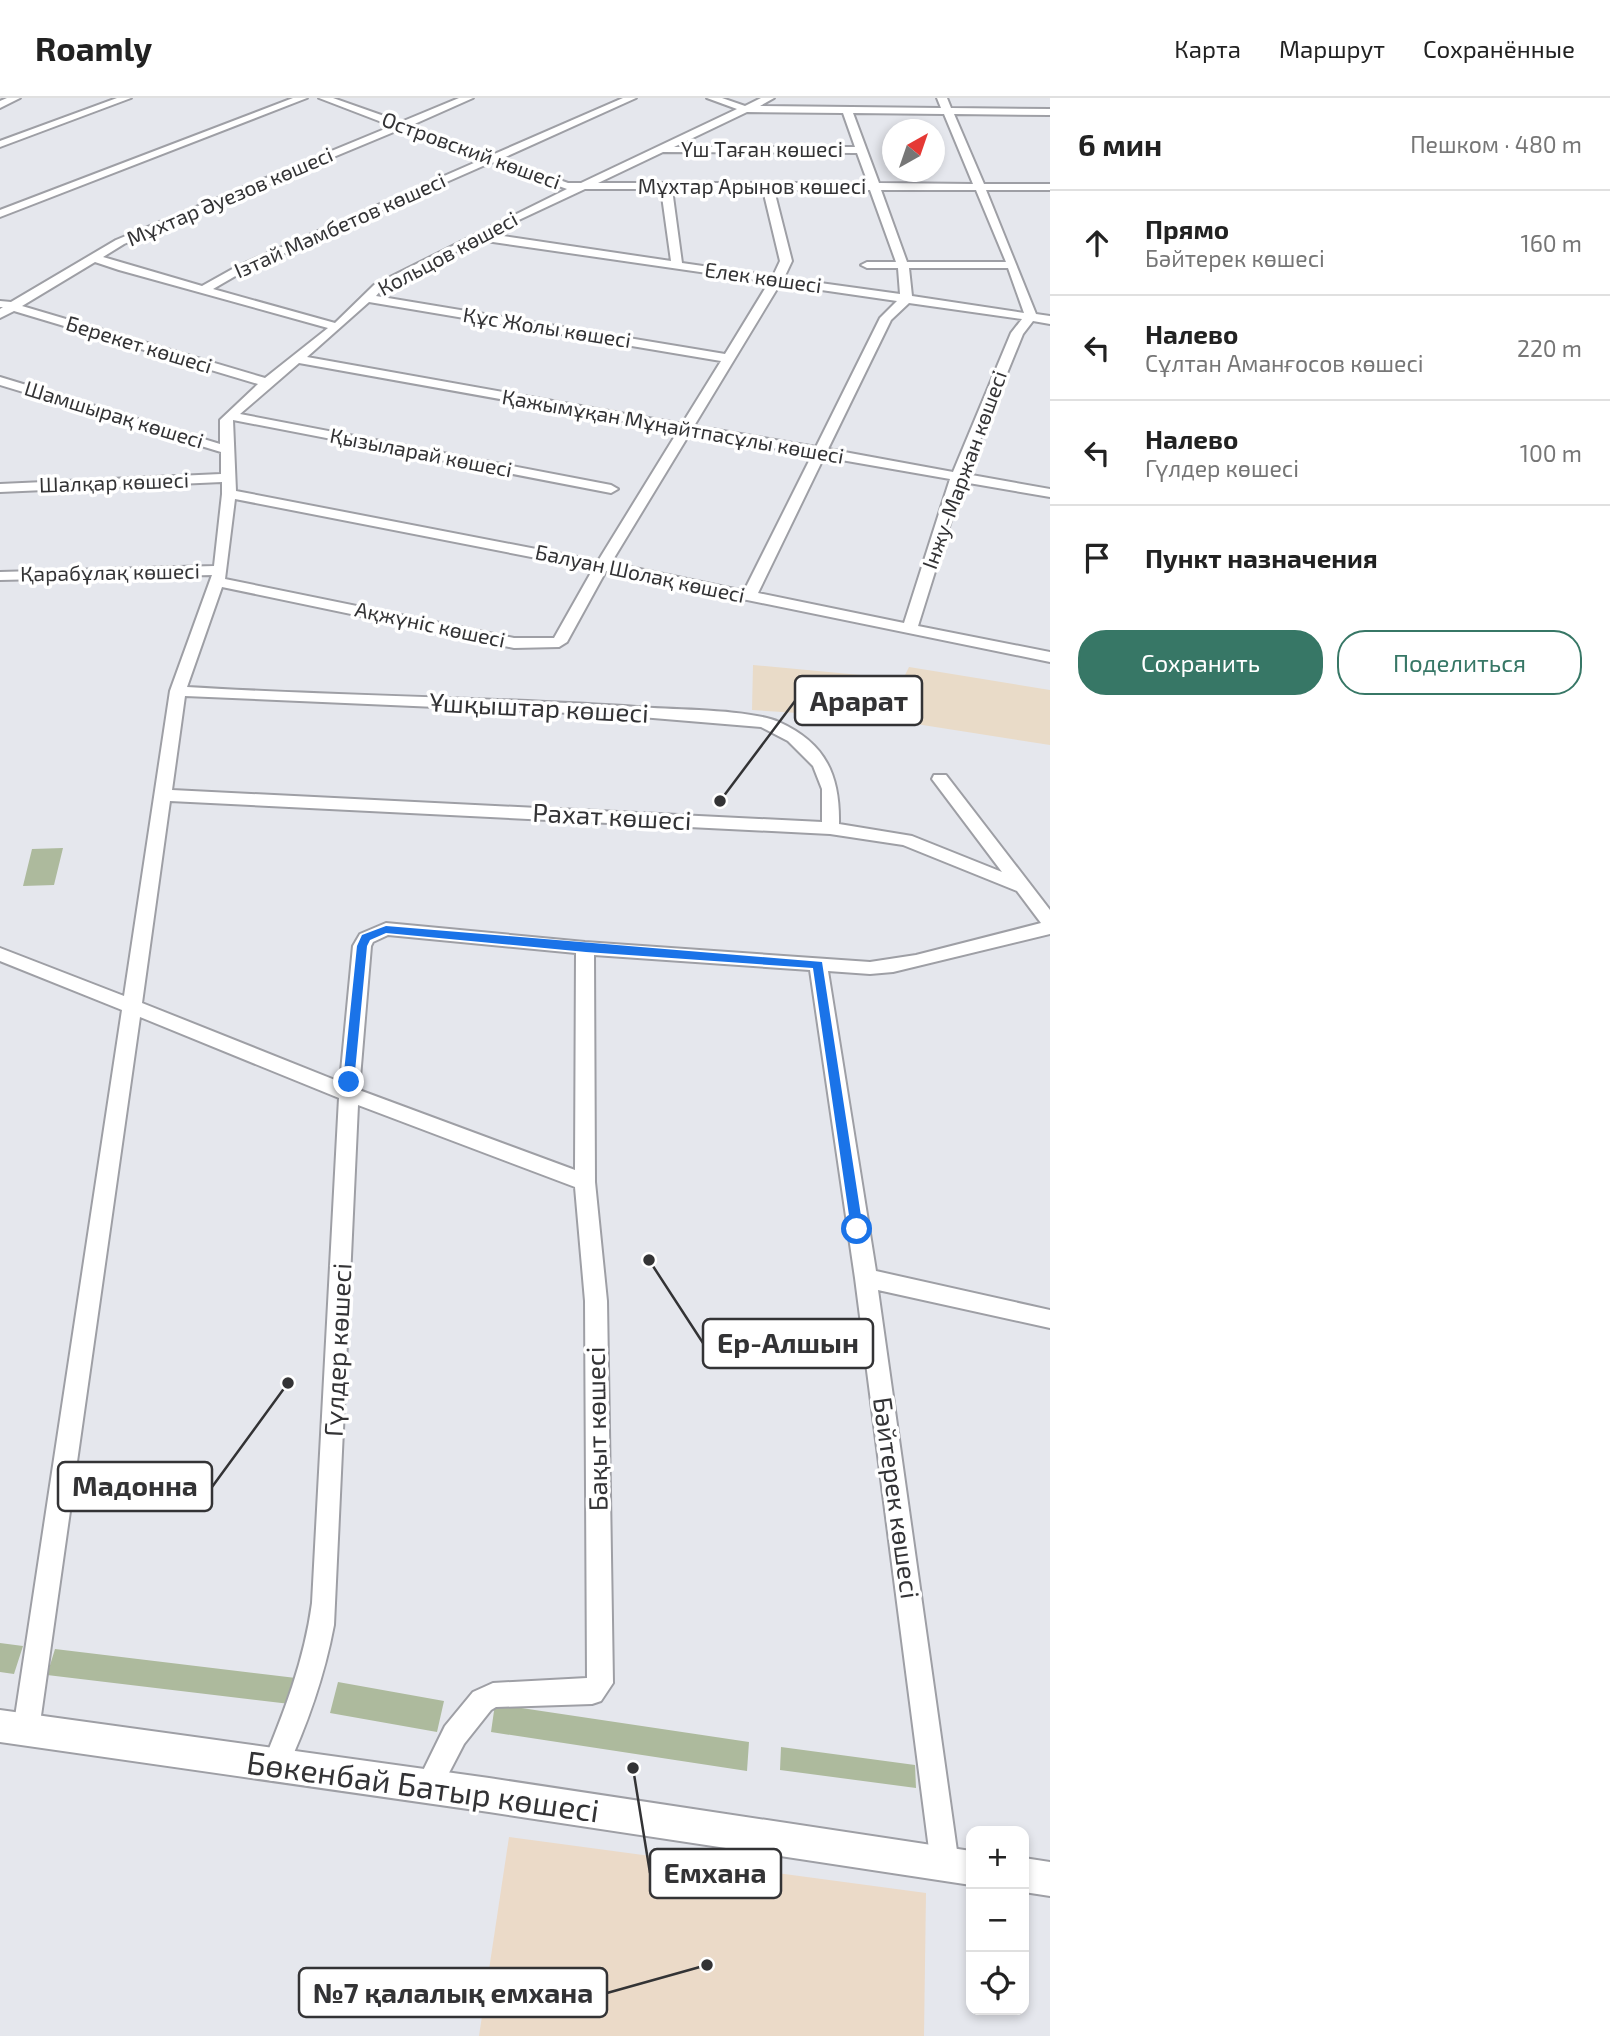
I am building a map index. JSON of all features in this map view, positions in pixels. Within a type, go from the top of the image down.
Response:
[{"type":"main road","name":"Бөкенбай Батыр көшесі","points":[[13,1728],[958,1866]]},
{"type":"main road","points":[[1029,1876],[1050,1879]]},
{"type":"street","points":[[0,105],[15,98]]},
{"type":"street","points":[[0,144],[126,98]]},
{"type":"street","points":[[0,214],[302,98]]},
{"type":"street","name":"Островский көшесі","points":[[324,98],[557,183],[580,187]]},
{"type":"street","name":"Мұхтар Әуезов көшесі","points":[[4,307],[92,257],[170,220],[468,98]]},
{"type":"street","name":"Ізтай Мәмбетов көшесі","points":[[204,290],[240,269],[631,98]]},
{"type":"street","points":[[712,98],[746,109],[1050,112]]},
{"type":"street","name":"Кольцов көшесі","points":[[230,416],[337,327],[378,287],[477,236],[769,98]]},
{"type":"street","points":[[942,98],[1013,265],[1031,316]]},
{"type":"street","points":[[749,596],[886,318],[906,299],[903,265],[847,110]]},
{"type":"street","name":"Үш Таған көшесі","points":[[663,150],[861,150]]},
{"type":"street","name":"Мұхтар Арынов көшесі","points":[[580,187],[1050,187]]},
{"type":"street","points":[[666,188],[677,266]]},
{"type":"street","points":[[602,566],[687,430],[786,261],[768,188]]},
{"type":"street","name":"Елек көшесі","points":[[477,236],[1050,320]]},
{"type":"street","points":[[92,257],[337,327]]},
{"type":"street","points":[[867,265],[1013,265]]},
{"type":"street","points":[[836,303],[842,290]]},
{"type":"street","name":"Құс Жолы көшесі","points":[[367,298],[728,358]]},
{"type":"street","name":"Берекет көшесі","points":[[4,307],[267,383]]},
{"type":"street","name":"Інжу-Маржан көшесі","points":[[908,629],[958,477],[1017,332],[1031,316]]},
{"type":"street","name":"Қажымұқан Мұңайтпасұлы көшесі","points":[[297,359],[1050,493]]},
{"type":"street","name":"Шамшырақ көшесі","points":[[0,381],[228,450]]},
{"type":"street","points":[[13,1728],[164,795],[178,691],[218,575],[229,494],[226,420],[230,416]]},
{"type":"street","name":"Қызыларай көшесі","points":[[230,416],[611,489]]},
{"type":"street","name":"Шалқар көшесі","points":[[0,488],[229,478]]},
{"type":"street","name":"Балуан Шолақ көшесі","points":[[229,494],[1050,657]]},
{"type":"street","name":"Ақжүніс көшесі","points":[[218,575],[514,643],[531,643],[559,642],[602,566]]},
{"type":"street","name":"Қарабұлақ көшесі","points":[[0,576],[218,575]]},
{"type":"street","name":"Ұшқыштар көшесі","points":[[178,691],[318,700],[429,702],[763,722],[790,735],[825,775],[831,793],[830,828]]},
{"type":"street","points":[[940,779],[1050,922]]},
{"type":"street","name":"Рахат көшесі","points":[[164,795],[830,828],[906,840],[1023,887]]},
{"type":"street","points":[[586,948],[870,968],[900,966],[999,937],[1050,928]]},
{"type":"street","name":"Гүлдер көшесі","points":[[275,1766],[309,1686],[320,1639],[324,1604],[352,1029],[362,946],[366,938],[386,929],[586,948]]},
{"type":"street","name":"Бақыт көшесі","points":[[428,1787],[469,1713],[484,1698],[507,1694],[592,1692],[600,1684],[596,1301],[585,1182],[586,948]]},
{"type":"street","points":[[0,954],[349,1094],[585,1182]]},
{"type":"street","name":"Бәйтерек көшесі","points":[[818,965],[958,1866]]},
{"type":"street","points":[[866,1278],[1050,1319]]},
{"type":"shaded area","points":[[753,665],[903,679],[909,667],[1050,690],[1050,745],[878,718],[752,710]]},
{"type":"shaded area","points":[[509,1837],[926,1893],[924,2036],[479,2036]]},
{"type":"green space","points":[[63,848],[54,885],[23,886],[32,849]]},
{"type":"green space","points":[[0,1643],[23,1646],[14,1674],[0,1672]]},
{"type":"green space","points":[[55,1649],[296,1678],[290,1704],[47,1675]]},
{"type":"green space","points":[[338,1682],[444,1701],[437,1732],[330,1713]]},
{"type":"green space","points":[[495,1704],[749,1742],[747,1771],[491,1732]]},
{"type":"green space","points":[[781,1747],[915,1765],[916,1788],[780,1770]]},
{"type":"place","name":"Арарат","points":[[720,801]]},
{"type":"place","name":"Ер-Алшын","points":[[649,1260]]},
{"type":"place","name":"Мадонна","points":[[288,1383]]},
{"type":"place","name":"Емхана","points":[[633,1768]]},
{"type":"place","name":"№7 қалалық емхана","points":[[707,1965]]},
{"type":"route","points":[[349,1082],[362,946],[366,938],[386,929],[586,948],[818,965],[857,1229]]}]
